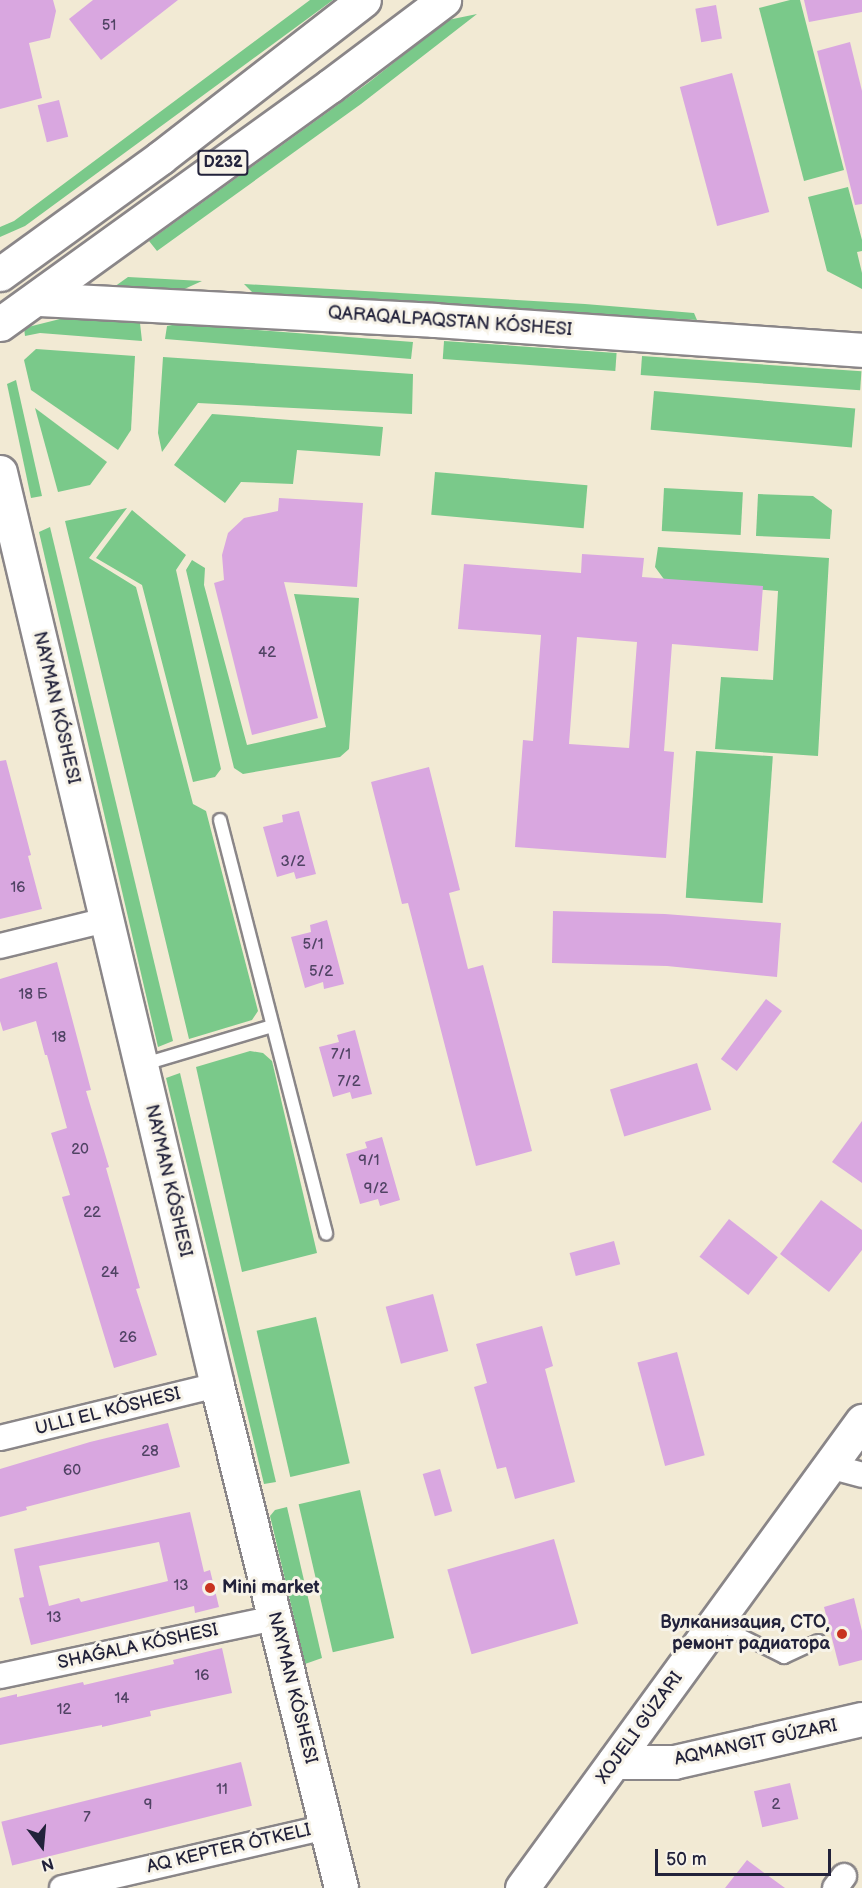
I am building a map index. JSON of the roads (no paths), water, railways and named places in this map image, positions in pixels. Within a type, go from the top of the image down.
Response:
[{"type":"main road","name":"D232","points":[[9,268],[160,158],[364,0]]},
{"type":"main road","name":"D232","points":[[0,324],[444,0]]},
{"type":"main road","points":[[9,268],[37,299]]},
{"type":"main road","name":"QARAQALPAQSTAN KÓSHESI","points":[[37,299],[422,319],[862,350]]},
{"type":"main road","name":"NAYMAN KÓSHESI","points":[[0,472],[217,1385],[341,1888]]},
{"type":"main road","points":[[522,1888],[862,1421]]},
{"type":"main road","points":[[614,1762],[674,1762],[862,1719]]},
{"type":"street","points":[[0,946],[106,920]]},
{"type":"street","points":[[0,1438],[217,1385]]},
{"type":"street","points":[[829,1466],[862,1475]]},
{"type":"street","name":"SHAǴALA KÓSHESI","points":[[0,1676],[275,1618]]},
{"type":"street","name":"AQ KEPTER ÓTKELI","points":[[62,1888],[326,1827]]},
{"type":"lane","points":[[220,820],[326,1234]]},
{"type":"lane","points":[[141,1065],[272,1026]]},
{"type":"lane","points":[[717,1623],[784,1657],[819,1641]]},
{"type":"place","name":"Mini market","points":[[210,1588]]},
{"type":"place","name":"Вулканизация, СТО, ремонт радиатора","points":[[842,1634]]}]
